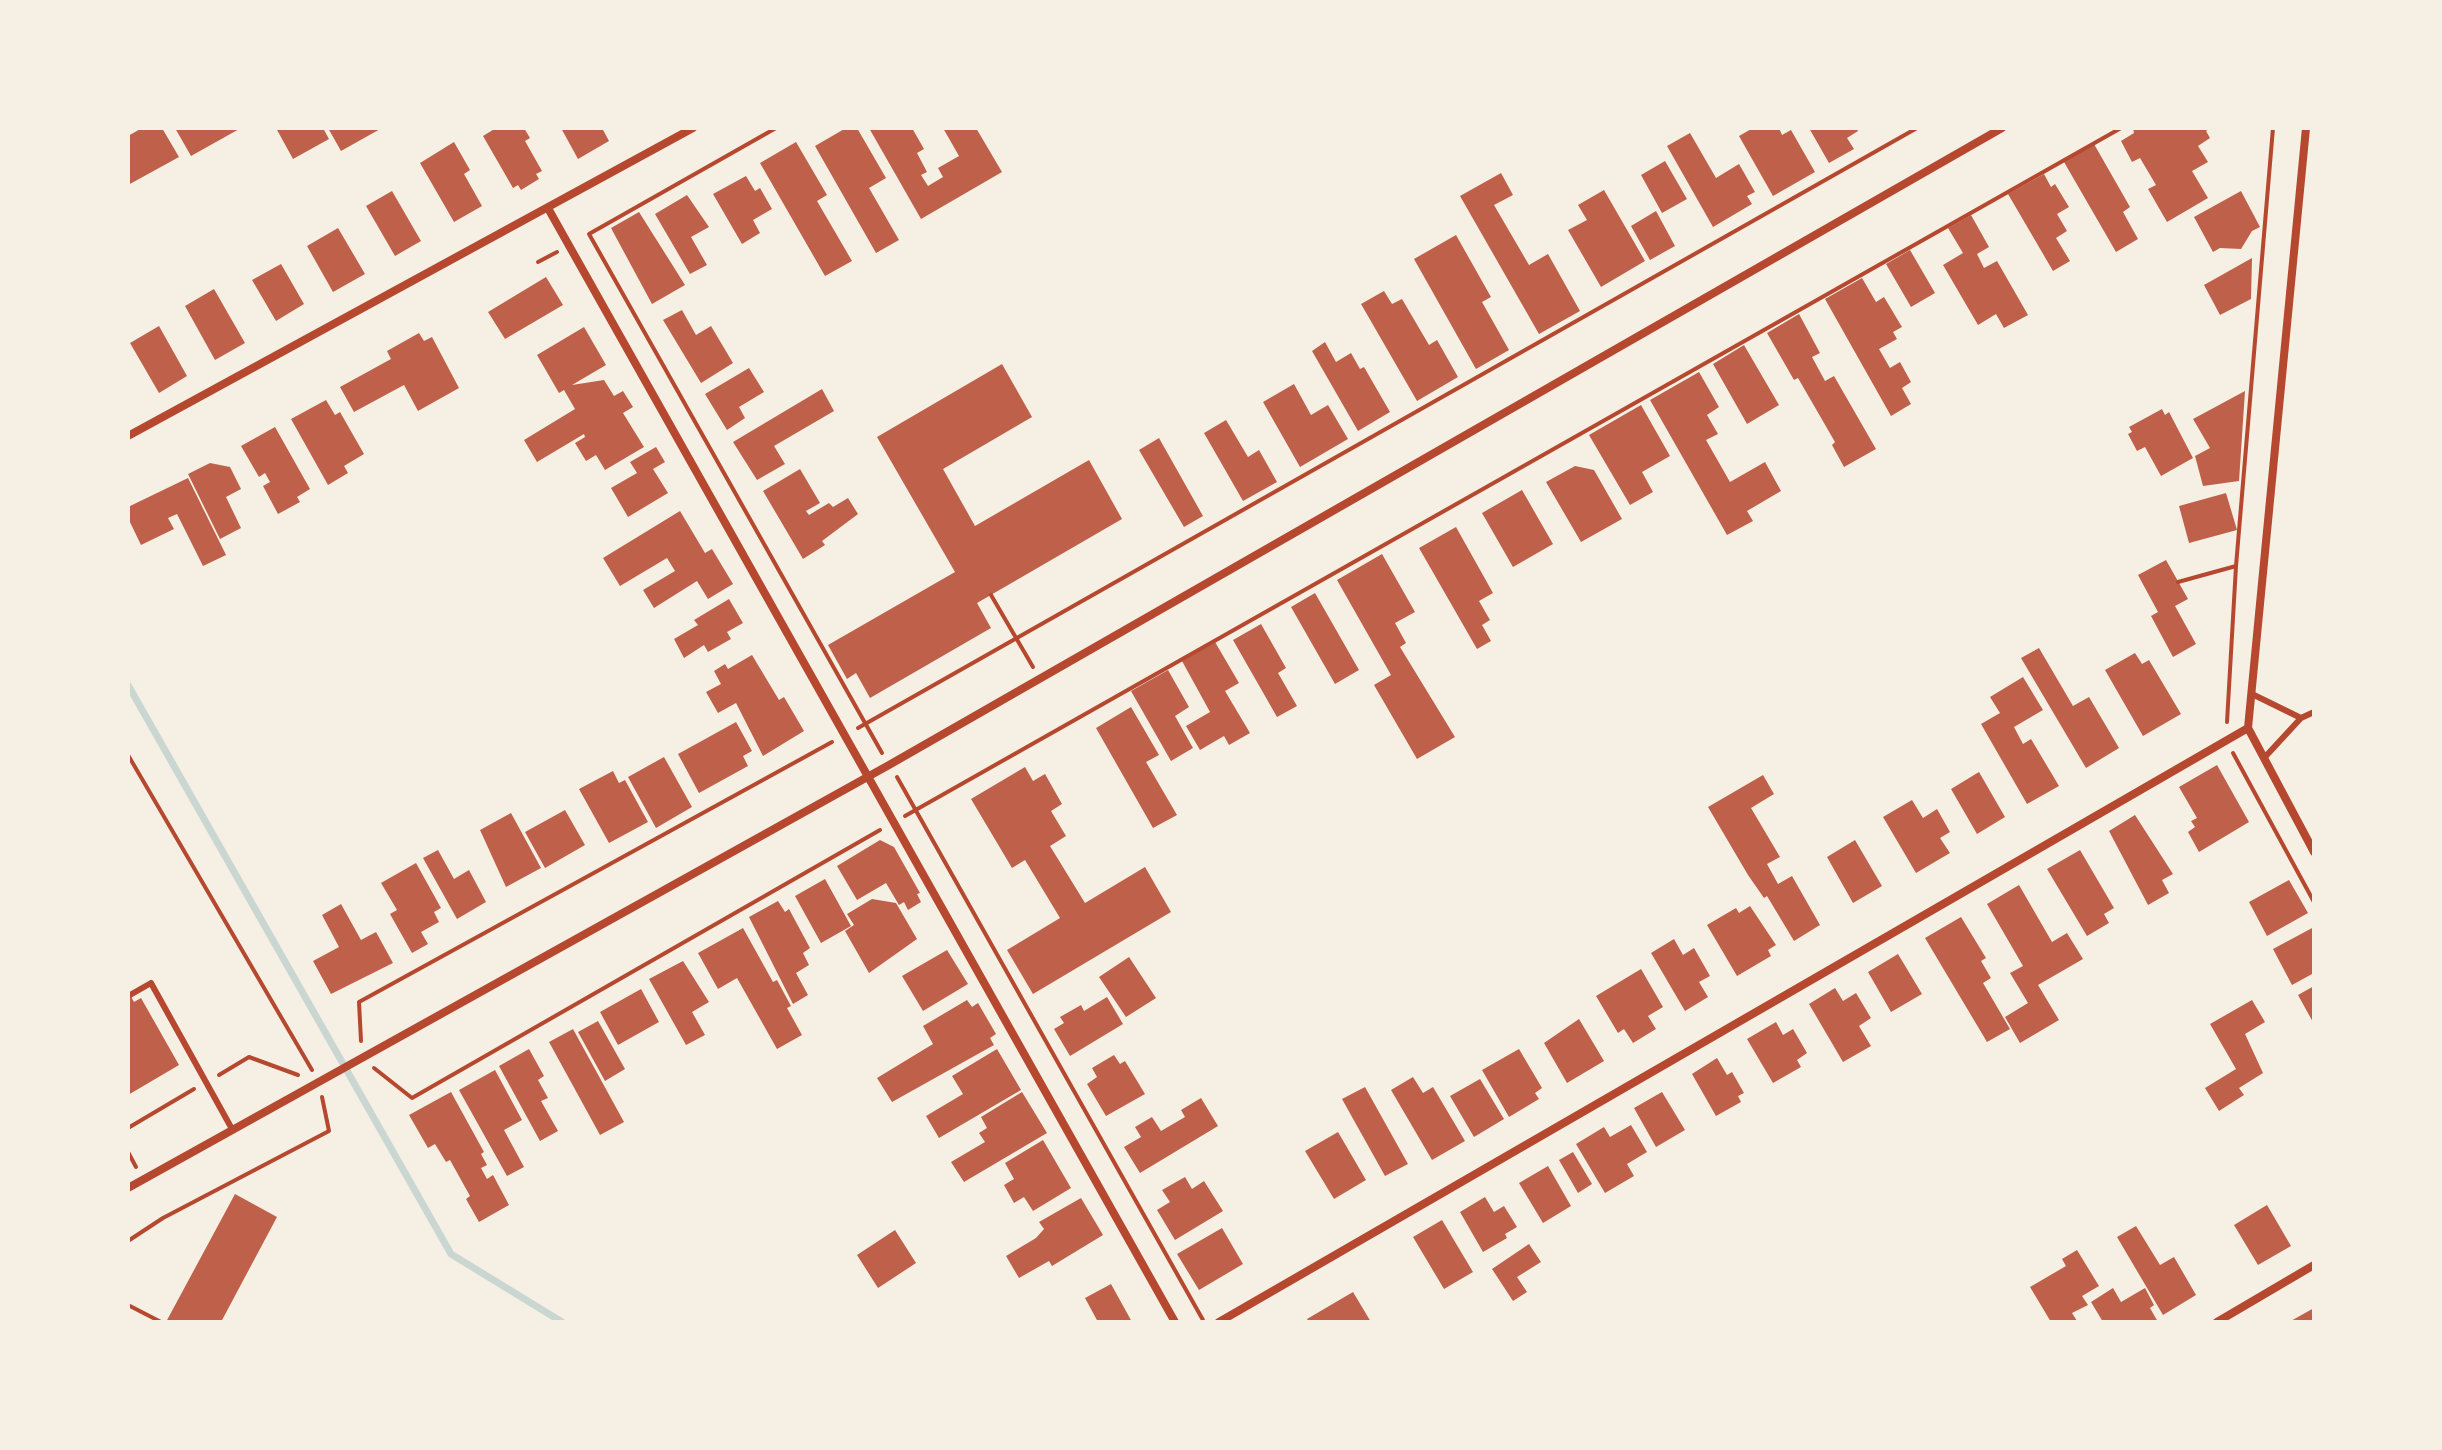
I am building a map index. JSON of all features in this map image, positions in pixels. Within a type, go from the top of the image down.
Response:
[{"type":"street","points":[[128,436],[549,210],[693,128]]},
{"type":"street","points":[[128,1188],[870,776],[2002,128]]},
{"type":"street","points":[[2306,128],[2248,728],[2314,852]]},
{"type":"street","points":[[549,210],[1175,1322]]},
{"type":"street","points":[[1219,1322],[2248,728]]},
{"type":"street","points":[[2217,1322],[2314,1265]]},
{"type":"lane","points":[[2252,694],[2301,718]]},
{"type":"lane","points":[[2265,757],[2301,718],[2314,712]]},
{"type":"lane","points":[[130,995],[151,983],[232,1129]]},
{"type":"path","points":[[538,262],[776,128]]},
{"type":"path","points":[[1917,128],[846,734],[359,1002],[362,1059],[412,1098],[895,821],[2121,128]]},
{"type":"path","points":[[2178,582],[2236,566]]},
{"type":"path","points":[[991,595],[1040,679]]},
{"type":"path","points":[[128,755],[319,1082],[329,1131],[163,1218],[128,1241]]},
{"type":"path","points":[[128,1305],[161,1322]]},
{"type":"building","points":[[142,128],[162,128],[179,157],[128,185],[128,136]]},
{"type":"building","points":[[175,128],[241,128],[191,156]]},
{"type":"building","points":[[276,128],[323,128],[329,139],[293,159]]},
{"type":"building","points":[[328,128],[382,128],[341,151]]},
{"type":"building","points":[[496,128],[524,128],[530,138],[525,141],[542,171],[536,174],[539,179],[521,190],[518,185],[513,188],[483,136]]},
{"type":"building","points":[[561,128],[602,128],[609,141],[578,159]]},
{"type":"building","points":[[846,128],[857,128],[886,178],[869,188],[899,240],[876,253],[815,146]]},
{"type":"building","points":[[869,128],[912,128],[924,149],[917,153],[927,172],[921,175],[928,186],[943,177],[938,168],[959,156],[943,128],[976,128],[1002,172],[921,219]]},
{"type":"building","points":[[1753,128],[1779,128],[1782,135],[1791,130],[1815,172],[1773,196],[1739,136]]},
{"type":"building","points":[[1809,128],[1857,128],[1858,131],[1847,138],[1854,149],[1829,163]]},
{"type":"building","points":[[2133,128],[2211,128],[2206,131],[2210,138],[2198,146],[2208,162],[2192,171],[2208,198],[2167,222],[2148,189],[2156,185],[2140,158],[2132,162],[2121,141],[2134,133]]},
{"type":"building","points":[[1690,133],[1716,178],[1739,164],[1755,192],[1747,196],[1752,204],[1713,227],[1667,146]]},
{"type":"building","points":[[454,142],[470,170],[464,174],[482,206],[454,222],[420,163]]},
{"type":"building","points":[[796,142],[827,195],[817,201],[852,261],[825,276],[760,163]]},
{"type":"building","points":[[2094,144],[2130,207],[2123,212],[2138,239],[2116,252],[2064,162]]},
{"type":"building","points":[[1665,161],[1687,199],[1662,213],[1641,175]]},
{"type":"building","points":[[1501,173],[1513,195],[1494,205],[1529,265],[1548,254],[1580,311],[1539,334],[1460,196]]},
{"type":"building","points":[[2044,174],[2051,187],[2055,184],[2069,207],[2057,214],[2067,231],[2056,238],[2070,261],[2053,271],[2008,194]]},
{"type":"building","points":[[746,176],[755,191],[760,188],[772,209],[753,220],[760,233],[742,244],[713,194]]},
{"type":"building","points":[[1604,190],[1645,261],[1601,287],[1568,230],[1587,220],[1578,205]]},
{"type":"building","points":[[392,191],[421,241],[395,256],[366,206]]},
{"type":"building","points":[[2241,191],[2260,227],[2252,231],[2241,249],[2220,248],[2213,252],[2194,217]]},
{"type":"building","points":[[687,195],[709,227],[691,237],[707,265],[690,274],[655,214]]},
{"type":"building","points":[[1656,211],[1675,246],[1650,260],[1631,226]]},
{"type":"building","points":[[639,212],[685,285],[652,304],[611,228]]},
{"type":"building","points":[[1971,215],[1989,247],[1977,254],[1984,268],[1997,261],[2028,315],[2004,328],[1996,314],[1978,325],[1943,265],[1963,253],[1948,228]]},
{"type":"building","points":[[338,228],[365,274],[333,292],[307,246]]},
{"type":"building","points":[[1456,235],[1491,297],[1482,302],[1509,350],[1476,369],[1414,259]]},
{"type":"building","points":[[1910,250],[1935,293],[1911,307],[1886,264]]},
{"type":"building","points":[[2252,258],[2251,299],[2220,315],[2204,285]]},
{"type":"building","points":[[281,264],[304,304],[276,321],[252,280]]},
{"type":"building","points":[[546,277],[563,305],[505,339],[488,312]]},
{"type":"building","points":[[1862,278],[1876,302],[1884,297],[1902,327],[1893,332],[1897,339],[1879,349],[1890,368],[1900,362],[1911,382],[1902,388],[1911,404],[1891,416],[1825,299]]},
{"type":"building","points":[[214,289],[245,343],[215,360],[185,306]]},
{"type":"building","points":[[1384,291],[1392,304],[1402,299],[1429,345],[1437,340],[1458,377],[1417,401],[1361,304]]},
{"type":"building","points":[[682,310],[696,335],[711,326],[733,363],[701,383],[663,320]]},
{"type":"building","points":[[1799,314],[1820,353],[1812,357],[1825,381],[1834,376],[1876,449],[1844,467],[1832,445],[1835,442],[1798,378],[1794,380],[1767,333]]},
{"type":"building","points":[[159,326],[187,376],[159,393],[130,343]]},
{"type":"building","points":[[584,327],[606,365],[572,385],[604,380],[614,396],[623,391],[633,407],[623,413],[644,447],[605,470],[596,455],[586,461],[575,443],[585,437],[584,434],[537,462],[524,440],[575,409],[564,390],[559,393],[537,355]]},
{"type":"building","points":[[419,333],[424,341],[432,337],[459,388],[418,411],[404,385],[354,412],[340,387],[391,359],[387,351]]},
{"type":"building","points":[[1325,342],[1336,362],[1351,353],[1360,369],[1364,367],[1390,412],[1358,431],[1312,351]]},
{"type":"building","points":[[1744,345],[1779,405],[1747,424],[1713,364]]},
{"type":"building","points":[[1002,364],[1032,417],[943,469],[975,526],[1089,460],[1122,519],[977,603],[991,628],[870,698],[856,673],[847,679],[828,645],[955,572],[877,437]]},
{"type":"building","points":[[749,368],[764,392],[739,407],[745,418],[727,430],[705,394]]},
{"type":"building","points":[[1699,372],[1719,407],[1707,415],[1718,434],[1706,440],[1730,482],[1765,462],[1781,491],[1747,511],[1753,521],[1727,535],[1650,400]]},
{"type":"building","points":[[1294,384],[1311,415],[1328,405],[1348,439],[1300,467],[1263,402]]},
{"type":"building","points":[[822,389],[834,411],[774,446],[785,464],[757,480],[733,442]]},
{"type":"building","points":[[2245,391],[2239,481],[2203,486],[2195,456],[2210,448],[2193,419]]},
{"type":"building","points":[[326,400],[335,415],[340,412],[364,454],[344,466],[348,473],[328,485],[291,419]]},
{"type":"building","points":[[1641,405],[1670,456],[1642,472],[1653,492],[1630,505],[1589,435]]},
{"type":"building","points":[[2162,409],[2165,415],[2169,412],[2193,458],[2161,476],[2145,447],[2137,451],[2128,434],[2132,432],[2129,427]]},
{"type":"building","points":[[1226,420],[1248,457],[1259,450],[1277,482],[1243,501],[1204,433]]},
{"type":"building","points":[[275,427],[310,489],[297,497],[300,502],[278,514],[263,486],[270,482],[265,473],[259,477],[241,446]]},
{"type":"building","points":[[1159,438],[1203,516],[1184,527],[1139,450]]},
{"type":"building","points":[[656,447],[665,462],[653,469],[668,493],[628,517],[611,488],[637,473],[630,462]]},
{"type":"building","points":[[210,463],[230,467],[241,489],[226,497],[241,528],[220,539],[188,474]]},
{"type":"building","points":[[1575,466],[1594,470],[1622,519],[1581,542],[1546,482]]},
{"type":"building","points":[[800,469],[820,503],[806,511],[809,515],[829,503],[833,507],[848,498],[858,514],[822,541],[825,545],[803,559],[763,491]]},
{"type":"building","points":[[188,478],[226,555],[203,566],[177,514],[168,518],[174,529],[141,545],[128,518],[128,507]]},
{"type":"building","points":[[1522,490],[1553,544],[1513,567],[1482,513]]},
{"type":"building","points":[[2226,493],[2237,530],[2189,543],[2179,506]]},
{"type":"building","points":[[680,511],[705,553],[712,549],[733,584],[708,599],[697,581],[654,608],[643,590],[675,571],[667,558],[620,586],[603,558]]},
{"type":"building","points":[[1456,527],[1493,593],[1479,601],[1490,620],[1482,625],[1491,641],[1477,649],[1419,548]]},
{"type":"building","points":[[1382,554],[1415,612],[1395,623],[1406,643],[1400,647],[1455,737],[1417,759],[1374,685],[1391,675],[1337,580]]},
{"type":"building","points":[[2166,560],[2188,599],[2175,606],[2196,644],[2173,657],[2151,616],[2158,612],[2138,575]]},
{"type":"building","points":[[1315,593],[1359,670],[1335,684],[1291,607]]},
{"type":"building","points":[[729,599],[743,623],[727,632],[731,639],[708,652],[704,645],[684,658],[674,639],[698,625],[694,620]]},
{"type":"building","points":[[1261,624],[1286,668],[1278,673],[1297,706],[1277,717],[1233,640]]},
{"type":"building","points":[[1215,642],[1239,683],[1225,691],[1250,733],[1229,745],[1224,736],[1200,750],[1186,726],[1210,712],[1182,661]]},
{"type":"building","points":[[2039,648],[2073,706],[2089,697],[2119,748],[2086,768],[2021,658]]},
{"type":"building","points":[[2135,653],[2142,664],[2149,660],[2181,714],[2143,736],[2105,670]]},
{"type":"building","points":[[752,655],[779,700],[784,697],[804,731],[763,756],[736,703],[718,713],[706,692],[721,684],[714,671],[725,664],[728,669]]},
{"type":"building","points":[[1168,670],[1189,707],[1175,716],[1193,748],[1171,761],[1131,691]]},
{"type":"building","points":[[2023,677],[2043,710],[2014,727],[2023,744],[2031,739],[2059,786],[2027,804],[1981,724],[2000,713],[1990,697]]},
{"type":"building","points":[[1131,707],[1159,755],[1146,762],[1177,815],[1153,828],[1096,728]]},
{"type":"building","points":[[736,722],[752,751],[743,756],[748,766],[699,793],[678,754]]},
{"type":"building","points":[[664,757],[692,807],[656,828],[628,777]]},
{"type":"building","points":[[2217,765],[2249,822],[2199,852],[2188,832],[2195,827],[2191,821],[2197,818],[2179,787]]},
{"type":"building","points":[[1025,767],[1033,781],[1045,774],[1062,804],[1051,811],[1066,836],[1050,846],[1085,903],[1145,867],[1171,912],[1033,994],[1007,950],[1060,918],[1025,860],[1012,868],[971,799]]},
{"type":"building","points":[[613,771],[619,783],[625,780],[648,822],[609,843],[579,789]]},
{"type":"building","points":[[1979,772],[2005,817],[1977,834],[1951,789]]},
{"type":"building","points":[[1763,775],[1774,794],[1751,808],[1780,857],[1767,864],[1778,884],[1792,876],[1820,925],[1794,941],[1767,896],[1764,898],[1748,875],[1708,807]]},
{"type":"building","points":[[1912,800],[1923,818],[1937,809],[1950,832],[1940,838],[1950,853],[1916,873],[1883,817]]},
{"type":"building","points":[[565,810],[585,845],[545,868],[525,832]]},
{"type":"building","points":[[511,813],[541,868],[506,887],[480,830]]},
{"type":"building","points":[[2135,815],[2173,874],[2162,880],[2169,893],[2148,905],[2109,831]]},
{"type":"building","points":[[880,840],[894,847],[920,893],[917,894],[921,902],[908,910],[904,902],[899,905],[886,883],[857,900],[837,866]]},
{"type":"building","points":[[1855,840],[1882,886],[1853,903],[1827,857]]},
{"type":"building","points":[[438,850],[454,879],[469,870],[486,902],[457,919],[423,858]]},
{"type":"building","points":[[2080,850],[2114,908],[2104,914],[2109,923],[2087,936],[2047,869]]},
{"type":"building","points":[[416,863],[441,908],[434,912],[439,922],[421,932],[428,944],[412,953],[390,914],[397,910],[381,883]]},
{"type":"building","points":[[825,879],[851,926],[821,943],[795,896]]},
{"type":"building","points":[[2289,880],[2308,913],[2267,936],[2249,902]]},
{"type":"building","points":[[2019,885],[2052,942],[2067,933],[2083,959],[2038,985],[2059,1020],[2020,1043],[2005,1017],[2028,1003],[2010,973],[2023,966],[1987,904]]},
{"type":"building","points":[[872,899],[896,903],[917,939],[869,973],[845,931],[854,925],[847,914]]},
{"type":"building","points":[[778,901],[785,912],[789,909],[810,948],[803,953],[809,965],[796,973],[808,995],[793,1004],[749,917]]},
{"type":"building","points":[[341,904],[361,940],[376,932],[393,963],[331,994],[313,961],[339,947],[322,915]]},
{"type":"building","points":[[1750,906],[1776,945],[1768,950],[1771,956],[1737,976],[1707,925],[1736,908],[1739,913]]},
{"type":"building","points":[[1961,917],[1986,958],[1981,961],[1991,978],[1983,983],[2010,1029],[1987,1042],[1925,938]]},
{"type":"building","points":[[2314,927],[2314,973],[2292,985],[2273,949]]},
{"type":"building","points":[[743,928],[773,982],[777,980],[791,1006],[787,1008],[802,1035],[777,1049],[737,978],[718,989],[698,953]]},
{"type":"building","points":[[1674,939],[1683,955],[1694,948],[1710,976],[1699,982],[1708,997],[1685,1011],[1651,953]]},
{"type":"building","points":[[947,950],[968,984],[923,1011],[902,976]]},
{"type":"building","points":[[1898,954],[1922,994],[1891,1012],[1868,972]]},
{"type":"building","points":[[1129,957],[1156,998],[1126,1017],[1099,977]]},
{"type":"building","points":[[683,961],[709,1002],[692,1012],[705,1035],[686,1045],[649,979]]},
{"type":"building","points":[[1641,969],[1663,1007],[1648,1016],[1656,1029],[1633,1043],[1624,1029],[1618,1033],[1596,996]]},
{"type":"building","points":[[2314,986],[2314,1024],[2298,995]]},
{"type":"building","points":[[1835,988],[1843,1001],[1856,993],[1871,1018],[1859,1026],[1871,1046],[1843,1062],[1809,1004]]},
{"type":"building","points":[[641,989],[659,1022],[618,1045],[600,1012]]},
{"type":"building","points":[[128,991],[134,1002],[141,998],[179,1065],[128,1095]]},
{"type":"building","points":[[1107,997],[1123,1024],[1070,1056],[1054,1029],[1064,1023],[1060,1017],[1081,1005],[1084,1011]]},
{"type":"building","points":[[967,1000],[972,1007],[978,1003],[996,1034],[990,1038],[994,1045],[892,1102],[877,1078],[933,1044],[923,1026]]},
{"type":"building","points":[[2252,1000],[2265,1022],[2245,1034],[2263,1073],[2239,1088],[2244,1095],[2219,1111],[2205,1088],[2236,1069],[2210,1024]]},
{"type":"building","points":[[1579,1019],[1604,1061],[1567,1083],[1544,1043]]},
{"type":"building","points":[[598,1021],[625,1069],[605,1081],[578,1032]]},
{"type":"building","points":[[1776,1022],[1783,1035],[1793,1029],[1807,1053],[1797,1060],[1801,1067],[1773,1083],[1747,1039]]},
{"type":"building","points":[[573,1029],[624,1122],[600,1135],[549,1042]]},
{"type":"building","points":[[529,1049],[544,1076],[538,1080],[548,1098],[541,1101],[558,1131],[540,1141],[499,1066]]},
{"type":"building","points":[[997,1049],[1021,1090],[939,1138],[926,1116],[963,1094],[952,1076]]},
{"type":"building","points":[[1519,1049],[1542,1088],[1535,1093],[1539,1099],[1509,1117],[1482,1070]]},
{"type":"building","points":[[1114,1055],[1120,1064],[1125,1061],[1145,1094],[1106,1116],[1087,1084],[1097,1077],[1092,1068]]},
{"type":"building","points":[[1717,1058],[1727,1075],[1732,1072],[1744,1093],[1738,1096],[1741,1102],[1716,1116],[1692,1074]]},
{"type":"building","points":[[495,1070],[522,1120],[504,1130],[524,1167],[507,1176],[459,1090]]},
{"type":"building","points":[[1413,1077],[1423,1093],[1433,1087],[1465,1141],[1432,1160],[1391,1090]]},
{"type":"building","points":[[1480,1079],[1504,1119],[1474,1137],[1450,1096]]},
{"type":"building","points":[[1365,1087],[1408,1164],[1385,1176],[1342,1099]]},
{"type":"building","points":[[451,1092],[484,1152],[481,1154],[487,1165],[481,1168],[487,1179],[493,1175],[509,1205],[479,1222],[466,1199],[470,1196],[450,1160],[446,1162],[435,1144],[428,1148],[409,1115]]},
{"type":"building","points":[[1022,1092],[1047,1133],[964,1182],[951,1162],[985,1142],[979,1133],[987,1128],[981,1117]]},
{"type":"building","points":[[1662,1092],[1685,1130],[1656,1147],[1634,1108]]},
{"type":"building","points":[[1201,1098],[1218,1126],[1140,1173],[1124,1147],[1141,1137],[1135,1127],[1152,1117],[1161,1131],[1185,1117],[1181,1110]]},
{"type":"building","points":[[1631,1125],[1647,1152],[1627,1164],[1634,1176],[1605,1193],[1576,1144],[1604,1127],[1610,1137]]},
{"type":"building","points":[[1338,1132],[1366,1180],[1334,1199],[1305,1151]]},
{"type":"building","points":[[1043,1140],[1071,1188],[1033,1211],[1024,1197],[1014,1203],[1004,1185],[1014,1179],[1005,1163]]},
{"type":"building","points":[[1573,1152],[1592,1184],[1578,1193],[1559,1160]]},
{"type":"building","points":[[1548,1166],[1571,1206],[1543,1223],[1519,1183]]},
{"type":"building","points":[[1185,1177],[1192,1189],[1204,1181],[1223,1211],[1175,1240],[1157,1210],[1170,1202],[1162,1190]]},
{"type":"building","points":[[235,1194],[277,1217],[221,1322],[166,1322]]},
{"type":"building","points":[[1485,1197],[1494,1212],[1504,1206],[1517,1227],[1505,1234],[1507,1238],[1483,1252],[1460,1212]]},
{"type":"building","points":[[1081,1198],[1103,1235],[1052,1266],[1049,1261],[1019,1278],[1006,1256],[1036,1238],[1044,1229],[1039,1222]]},
{"type":"building","points":[[2267,1205],[2291,1246],[2258,1265],[2234,1225]]},
{"type":"building","points":[[1442,1220],[1473,1272],[1444,1289],[1413,1237]]},
{"type":"building","points":[[2136,1226],[2160,1265],[2174,1257],[2196,1295],[2163,1315],[2117,1237]]},
{"type":"building","points":[[1222,1228],[1243,1264],[1199,1290],[1177,1254]]},
{"type":"building","points":[[895,1230],[916,1263],[878,1288],[857,1255]]},
{"type":"building","points":[[1529,1244],[1541,1262],[1517,1277],[1527,1292],[1513,1301],[1492,1269]]},
{"type":"building","points":[[2077,1250],[2099,1286],[2082,1296],[2088,1305],[2072,1313],[2077,1321],[2051,1322],[2030,1287],[2066,1266],[2062,1259]]},
{"type":"building","points":[[1111,1284],[1132,1322],[1098,1322],[1085,1298]]},
{"type":"building","points":[[2113,1288],[2121,1302],[2145,1288],[2154,1305],[2150,1308],[2158,1322],[2103,1322],[2091,1302]]},
{"type":"building","points":[[1353,1292],[1371,1322],[1309,1322],[1307,1319]]},
{"type":"building","points":[[2314,1308],[2314,1322],[2289,1322]]},
{"type":"waterway","points":[[128,685],[451,1254],[562,1322]]}]
